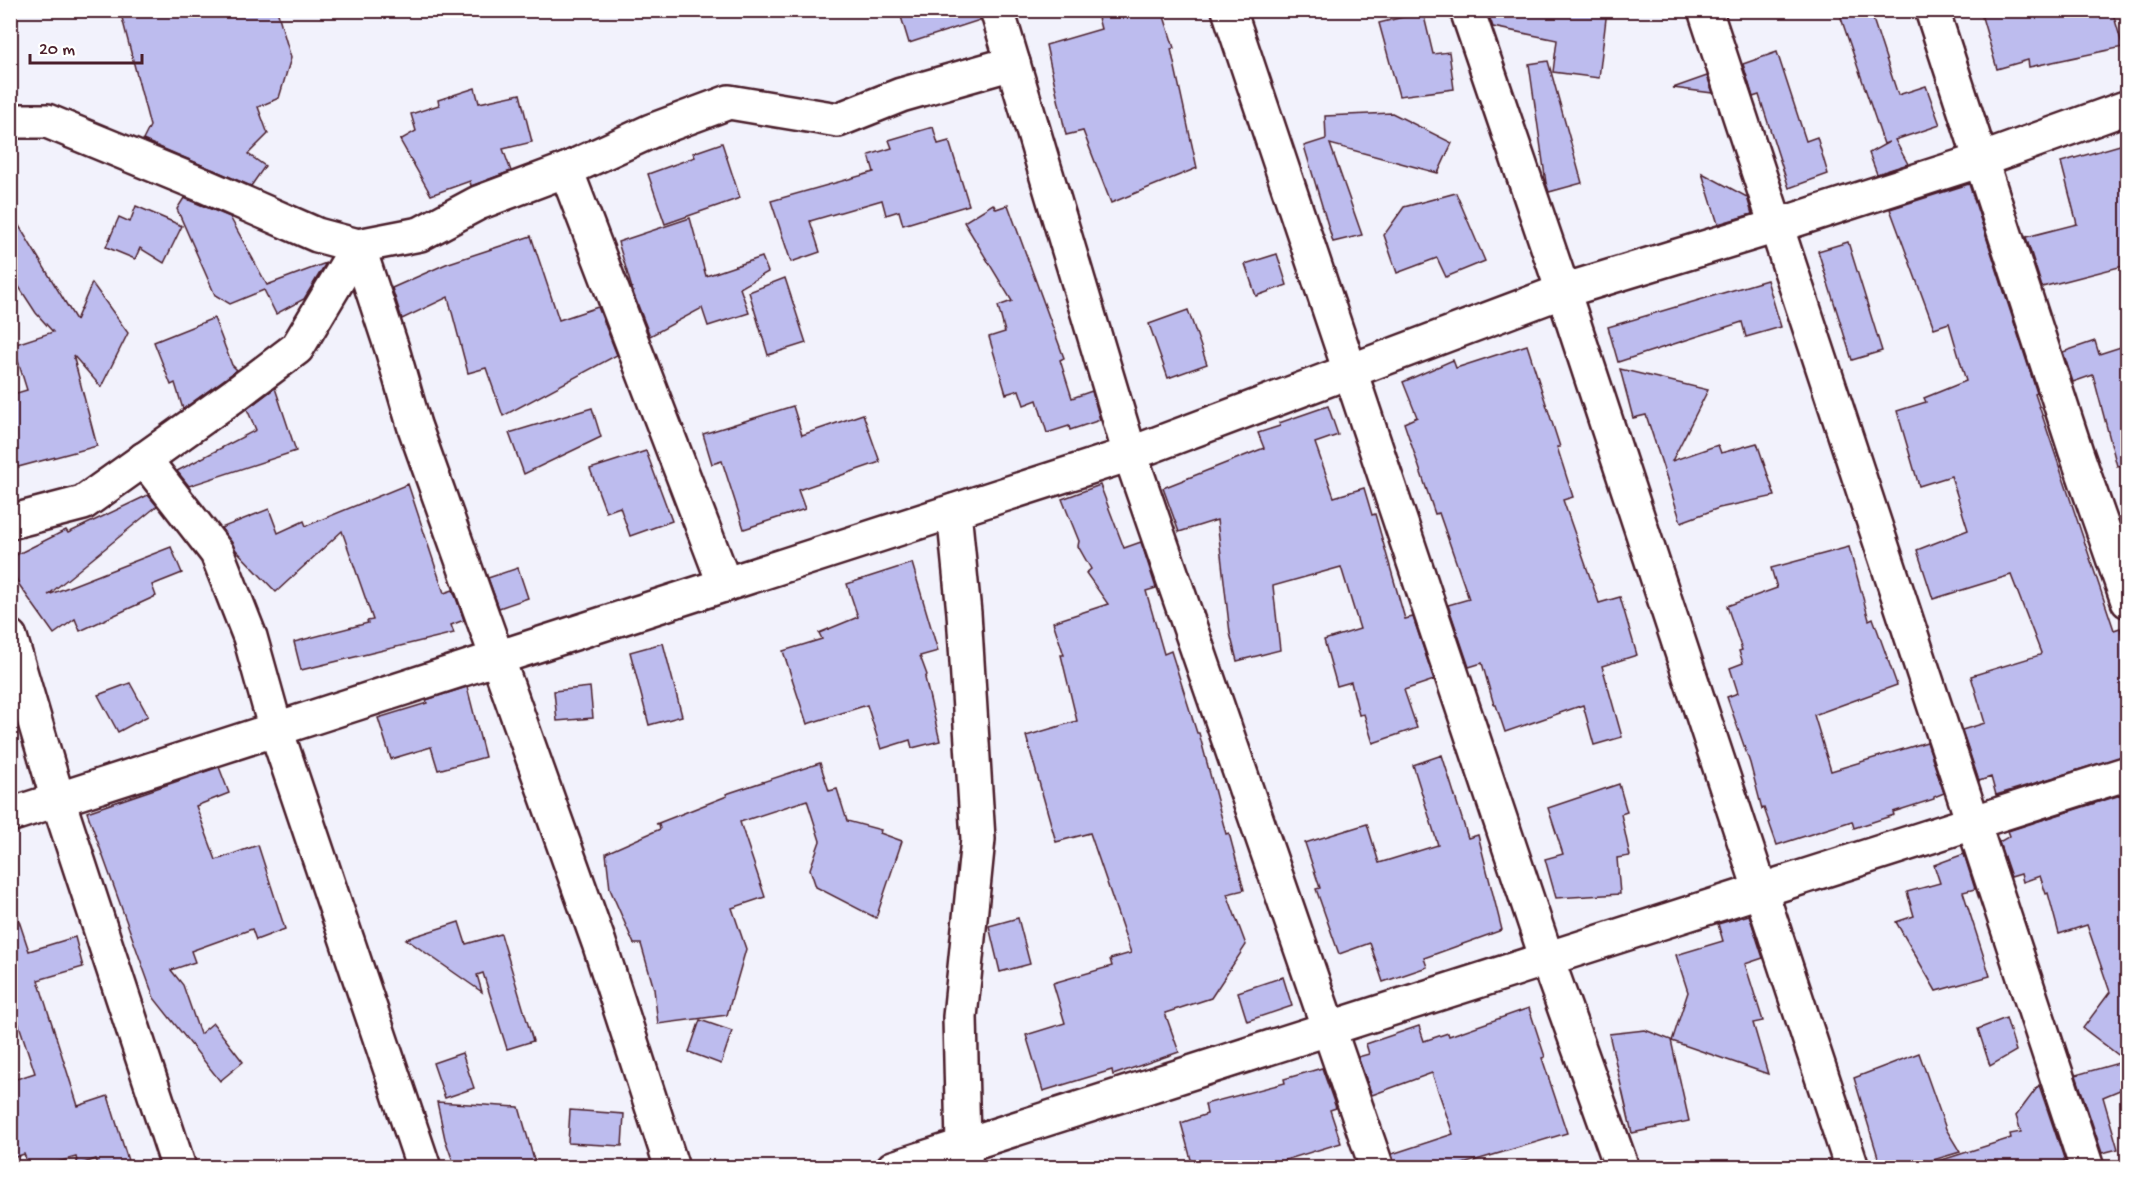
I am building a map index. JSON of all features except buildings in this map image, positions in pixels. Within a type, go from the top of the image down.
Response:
[{"type":"street","points":[[997,10],[1130,454],[1377,1167]]},
{"type":"street","points":[[1229,10],[1547,959],[1622,1167]]},
{"type":"street","points":[[1467,10],[1563,291],[1852,1167]]},
{"type":"street","points":[[1705,10],[2087,1167]]},
{"type":"street","points":[[1932,10],[2127,601]]},
{"type":"street","points":[[10,121],[47,121],[317,235],[358,246],[420,234],[478,203],[566,170],[651,131],[729,102],[838,120],[902,96],[1013,63]]},
{"type":"street","points":[[10,815],[1130,454],[1563,291],[1981,160],[2127,107]]},
{"type":"street","points":[[566,170],[725,585]]},
{"type":"street","points":[[10,522],[83,503],[297,348],[358,246]]},
{"type":"street","points":[[358,246],[414,425],[599,944],[672,1167]]},
{"type":"street","points":[[144,459],[217,553],[250,637],[276,730],[424,1167]]},
{"type":"street","points":[[954,511],[964,613],[978,840],[960,1017],[964,1156]]},
{"type":"street","points":[[10,638],[58,800],[179,1167]]},
{"type":"street","points":[[893,1167],[964,1156],[1328,1029],[2127,773]]}]
